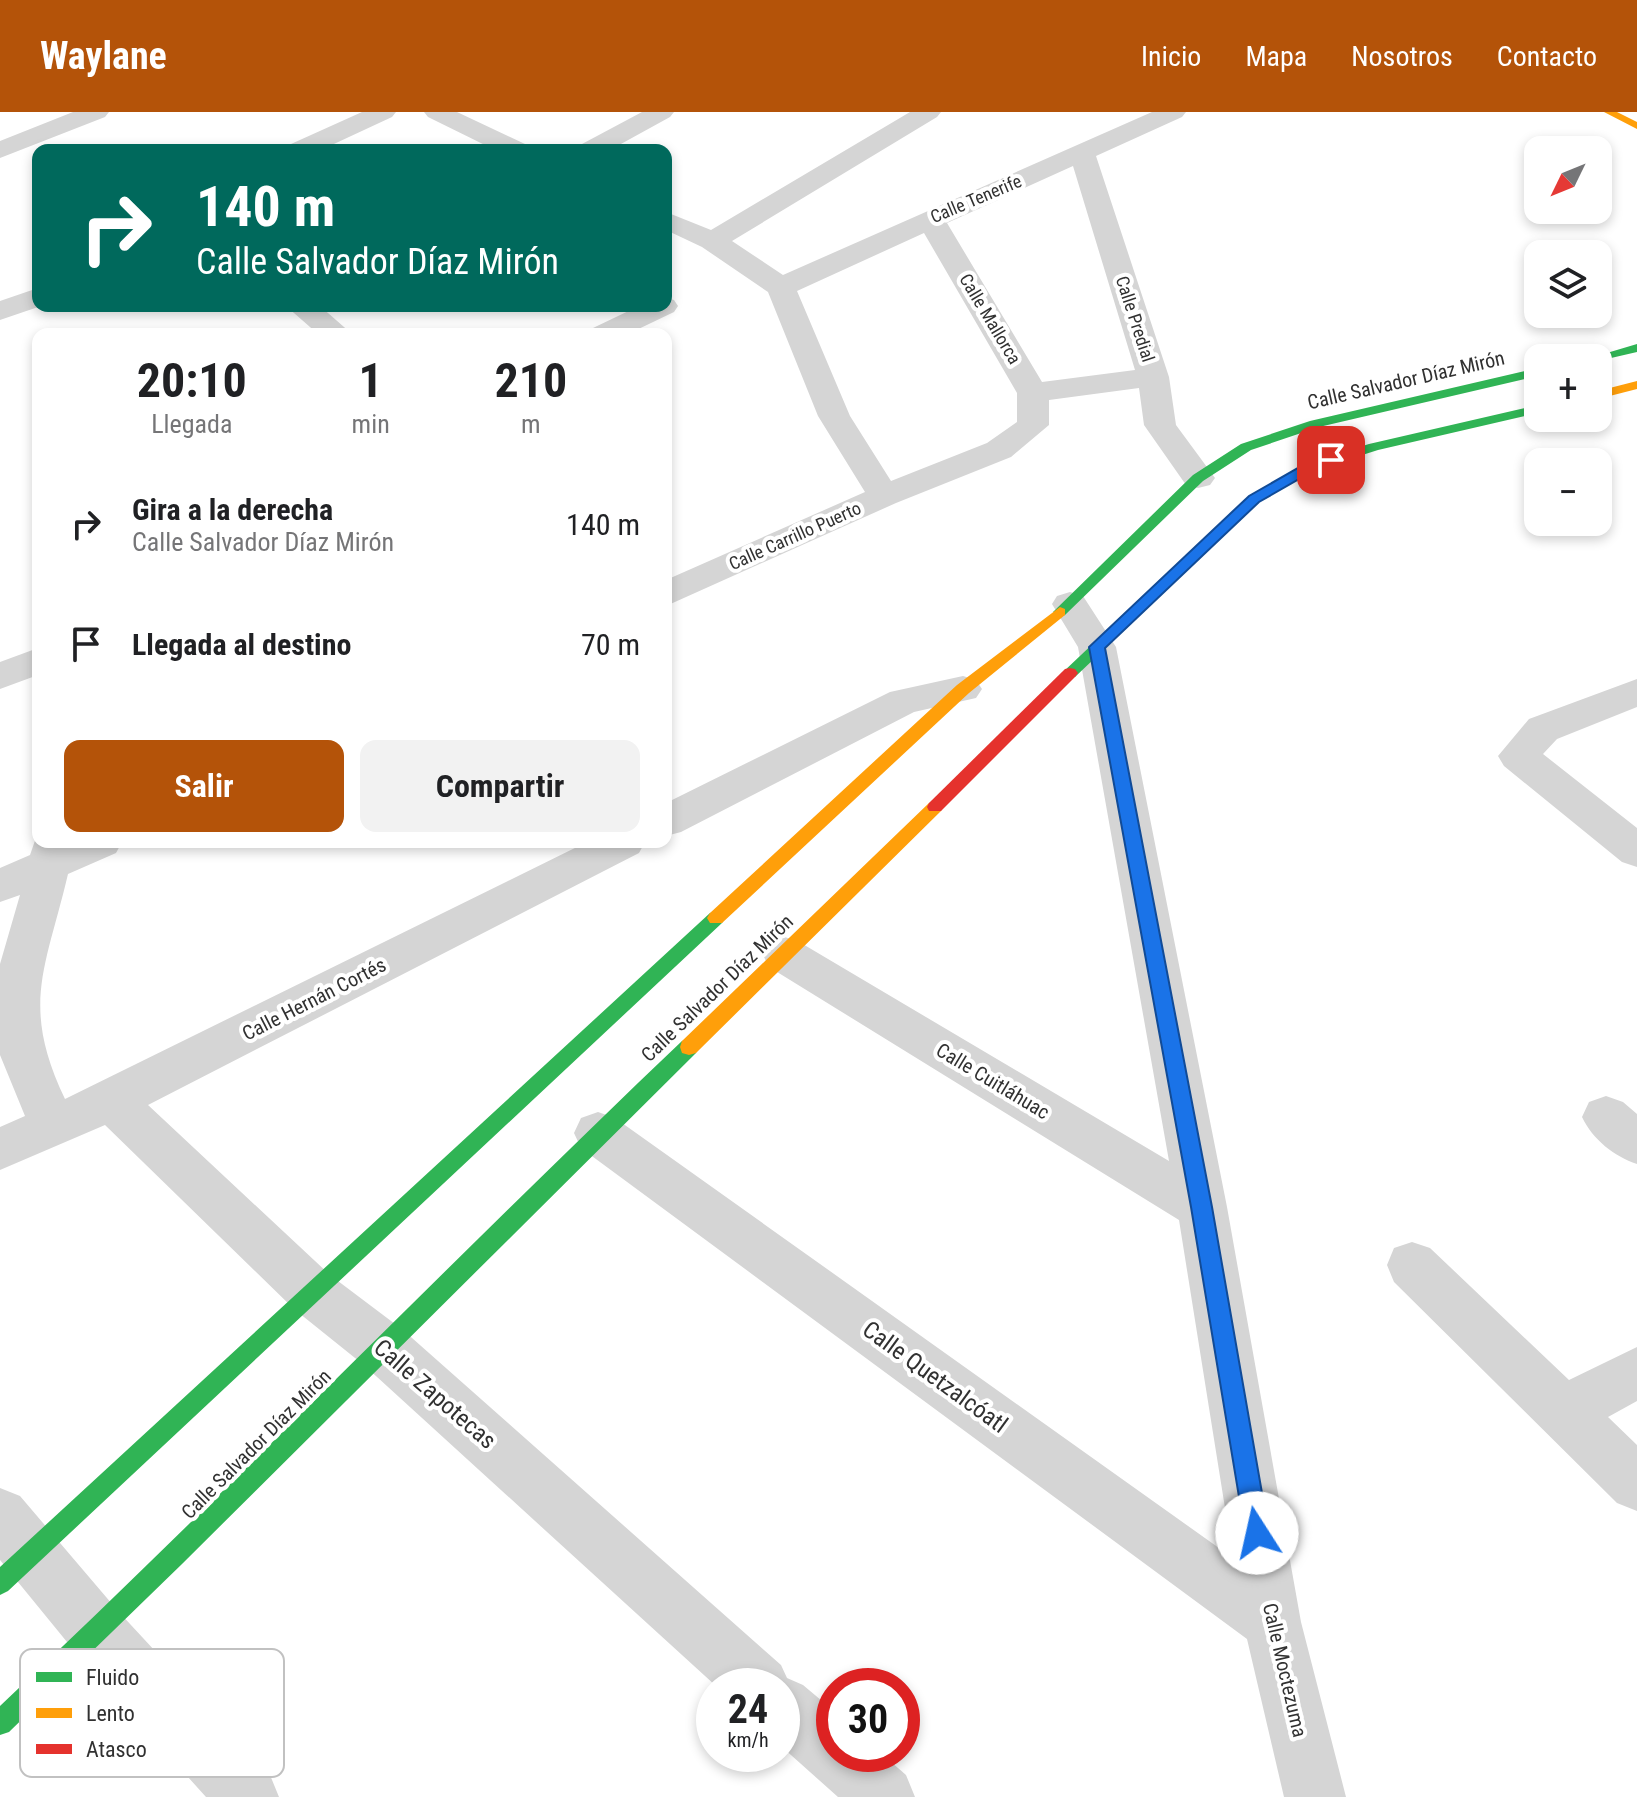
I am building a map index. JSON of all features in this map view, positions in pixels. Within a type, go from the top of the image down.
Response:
[{"type":"street","points":[[22,112],[71,144]]},
{"type":"street","points":[[0,150],[96,112]]},
{"type":"street","points":[[313,144],[383,112]]},
{"type":"street","points":[[437,112],[504,144]]},
{"type":"street","points":[[602,144],[661,112]]},
{"type":"street","points":[[712,241],[928,112]]},
{"type":"street","name":"Calle Tenerife","points":[[781,287],[1173,112]]},
{"type":"street","points":[[1609,112],[1637,126]]},
{"type":"street","name":"Calle Predial","points":[[1082,153],[1153,377],[1160,425],[1198,478]]},
{"type":"street","name":"Calle Mallorca","points":[[930,219],[1033,409]]},
{"type":"street","points":[[672,223],[712,241],[781,287]]},
{"type":"street","name":"Calle Carrillo Puerto","points":[[672,588],[884,496],[834,416],[781,287]]},
{"type":"street","points":[[0,311],[32,299]]},
{"type":"street","points":[[309,312],[329,328]]},
{"type":"street","points":[[617,328],[651,312]]},
{"type":"street","points":[[1612,354],[1637,348]]},
{"type":"street","name":"Calle Salvador Díaz Mirón","points":[[10,1550],[312,1292],[963,689],[1070,604],[1198,478],[1246,447],[1315,424],[1524,375]]},
{"type":"street","points":[[884,496],[999,450],[1033,409],[1153,377]]},
{"type":"street","points":[[1612,391],[1637,385]]},
{"type":"street","points":[[1446,393],[1479,422]]},
{"type":"street","name":"Calle Salvador Díaz Mirón","points":[[79,1649],[598,1133],[785,955],[1097,647],[1254,499],[1310,467],[1374,447],[1524,412]]},
{"type":"street","name":"Calle Moctezuma","points":[[1070,604],[1097,647],[1202,1207],[1272,1622],[1315,1797]]},
{"type":"street","points":[[0,676],[32,663]]},
{"type":"street","points":[[672,818],[904,701],[963,689]]},
{"type":"street","points":[[1637,692],[1543,729],[1518,756],[1637,851]]},
{"type":"street","points":[[0,886],[52,853],[74,848]]},
{"type":"street","name":"Calle Hernán Cortés","points":[[0,1149],[111,1101],[612,848]]},
{"type":"street","points":[[52,853],[17,989],[19,1040],[53,1126]]},
{"type":"street","name":"Calle Cuitláhuac","points":[[785,955],[1202,1207]]},
{"type":"street","name":"Calle Zapotecas","points":[[111,1101],[312,1292],[384,1348],[740,1668]]},
{"type":"street","name":"Calle Quetzalcóatl","points":[[598,1133],[1272,1622]]},
{"type":"street","points":[[1412,1265],[1637,1483]]},
{"type":"street","points":[[1562,1413],[1637,1373]]},
{"type":"street","points":[[10,1550],[113,1649]]},
{"type":"street","name":"Calle Salvador Díaz Mirón","points":[[0,1723],[20,1704]]},
{"type":"street","points":[[800,1722],[816,1736]]},
{"type":"street","points":[[856,1772],[884,1797]]},
{"type":"street","points":[[230,1777],[248,1797]]},
{"type":"traffic: fast","points":[[1612,354],[1637,348]]},
{"type":"traffic: fast","points":[[1060,612],[1198,478],[1246,447],[1315,424],[1524,375]]},
{"type":"traffic: fast","points":[[1070,673],[1254,499],[1310,467],[1374,447],[1524,412]]},
{"type":"traffic: fast","points":[[0,1583],[716,918]]},
{"type":"traffic: fast","points":[[78,1649],[689,1047]]},
{"type":"traffic: fast","points":[[0,1723],[20,1704]]},
{"type":"traffic: slow","points":[[1609,112],[1637,126]]},
{"type":"traffic: slow","points":[[1612,391],[1637,385]]},
{"type":"traffic: slow","points":[[716,918],[963,689],[1060,612]]},
{"type":"traffic: slow","points":[[689,1047],[935,807]]},
{"type":"traffic: jam","points":[[935,807],[1070,673]]},
{"type":"route","points":[[1257,1533],[1202,1207],[1097,647],[1254,499],[1310,467],[1331,460]]}]
